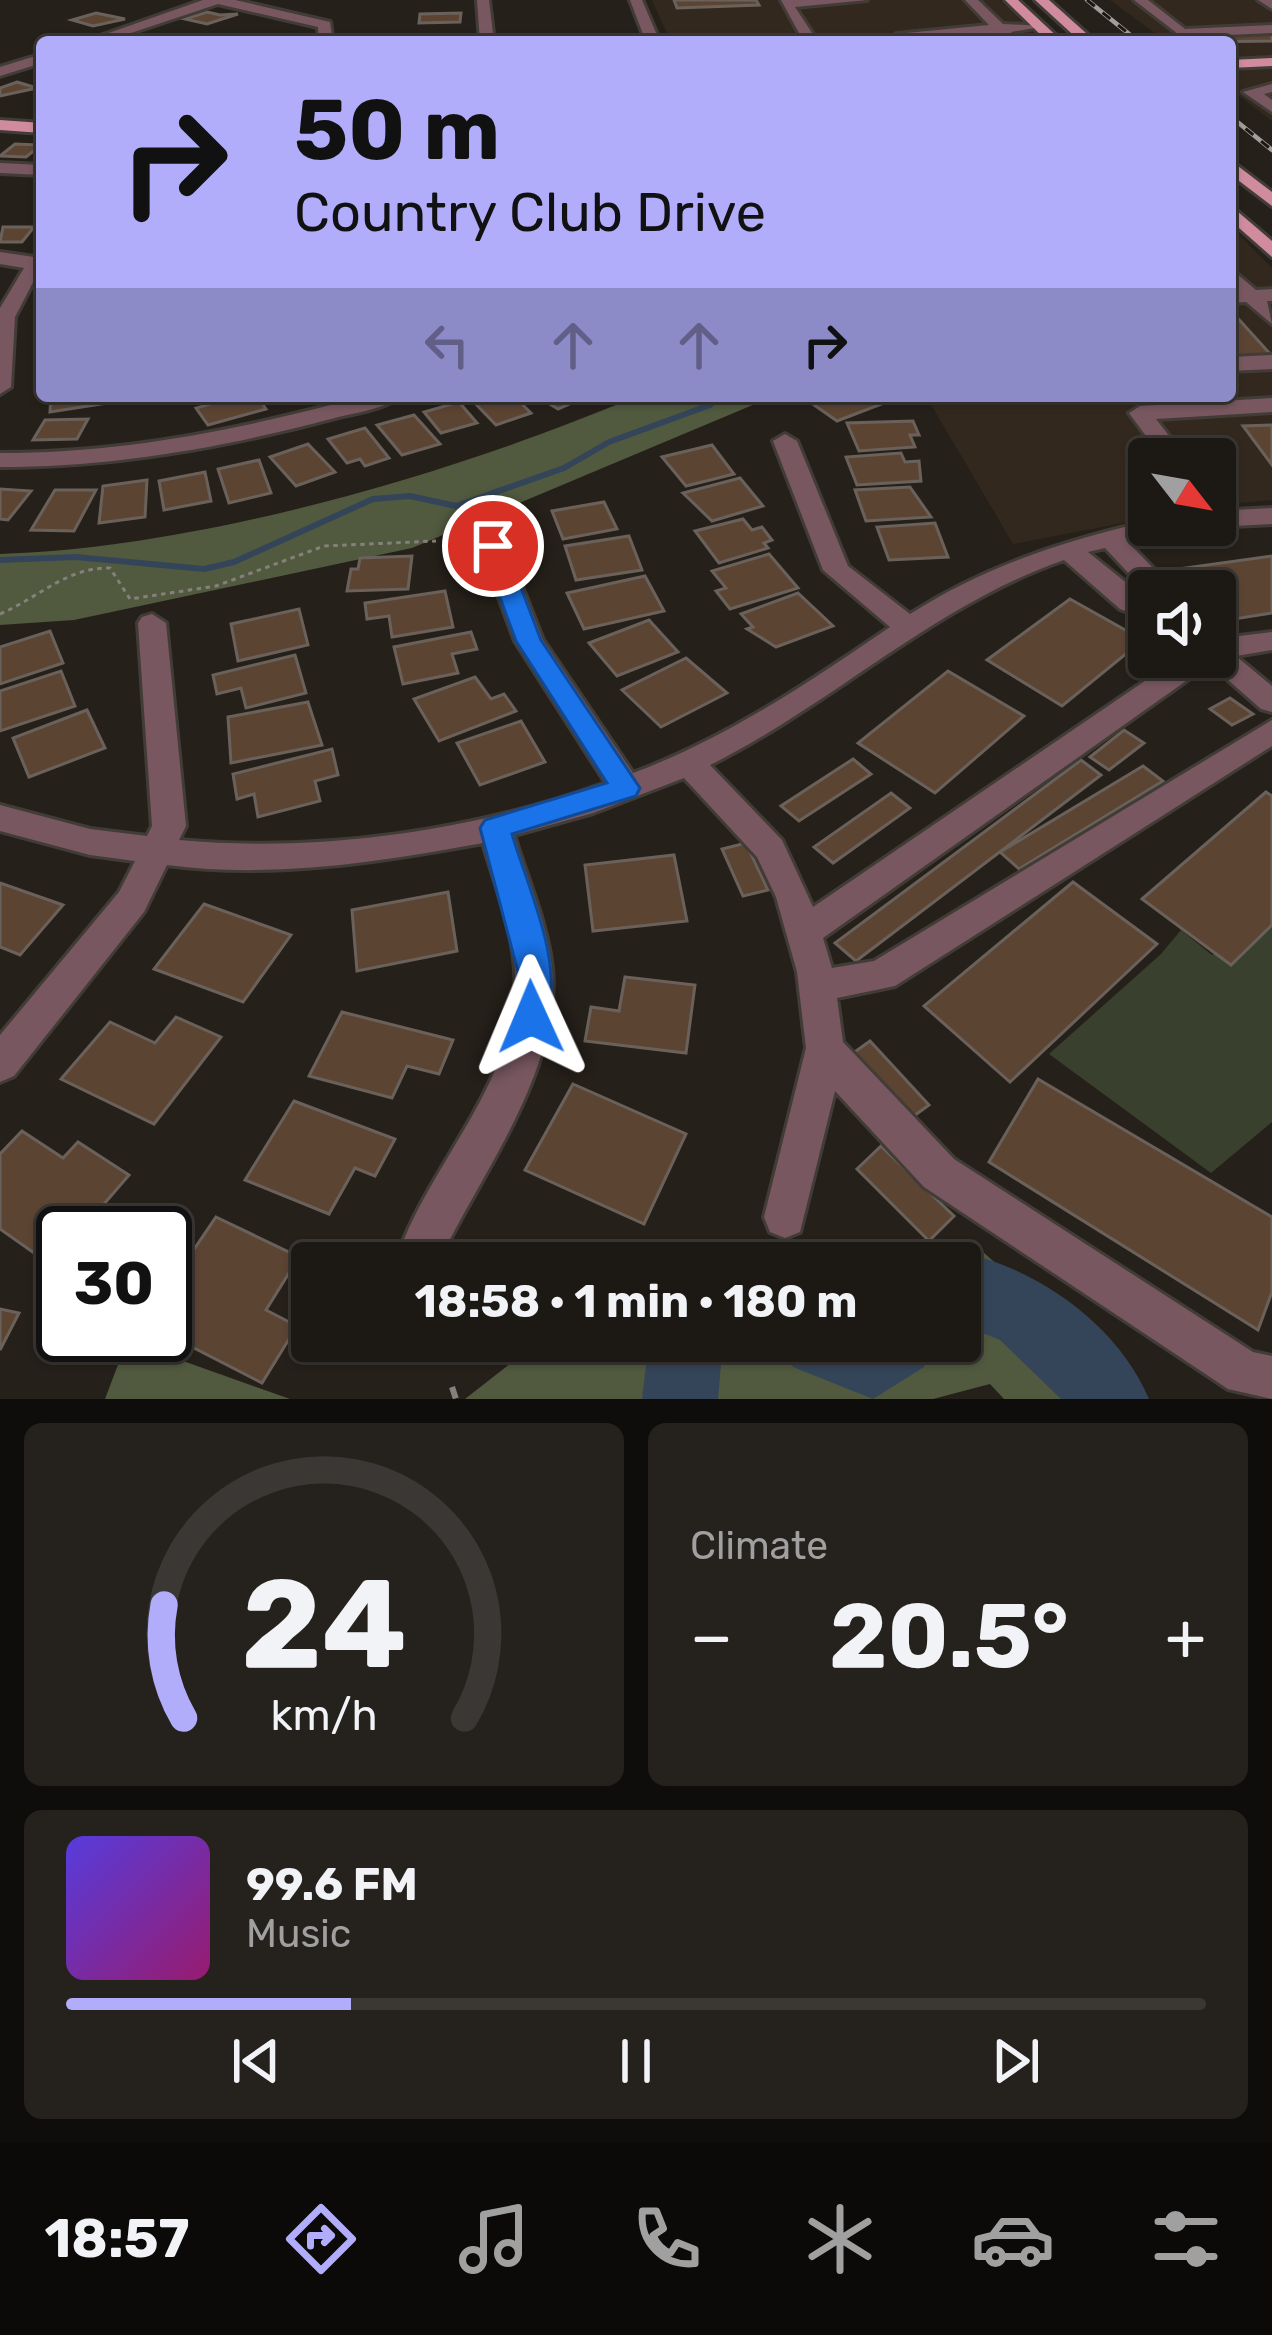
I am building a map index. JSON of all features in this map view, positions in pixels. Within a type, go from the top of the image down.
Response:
[{"type":"main road","points":[[1011,0],[1050,36]]},
{"type":"main road","points":[[1042,0],[1082,36]]},
{"type":"main road","points":[[1236,64],[1272,62]]},
{"type":"main road","points":[[1236,74],[1272,72]]},
{"type":"main road","points":[[0,113],[36,116]]},
{"type":"main road","points":[[0,124],[36,127]]},
{"type":"main road","points":[[1236,169],[1272,201]]},
{"type":"main road","points":[[1236,185],[1272,214]]},
{"type":"main road","points":[[1236,216],[1272,250]]},
{"type":"street","points":[[108,36],[218,0],[326,25],[326,36]]},
{"type":"street","points":[[482,0],[486,36]]},
{"type":"street","points":[[636,0],[650,36]]},
{"type":"street","points":[[785,1],[861,0]]},
{"type":"street","points":[[970,0],[1008,36]]},
{"type":"street","points":[[1140,0],[1186,36]]},
{"type":"street","points":[[1264,0],[1272,10]]},
{"type":"street","points":[[785,1],[807,36]]},
{"type":"street","points":[[1162,17],[1272,10]]},
{"type":"street","points":[[1251,13],[1272,28]]},
{"type":"street","points":[[891,19],[905,36]]},
{"type":"street","points":[[930,36],[1039,26]]},
{"type":"street","points":[[1206,36],[1272,28]]},
{"type":"street","points":[[1236,46],[1272,45]]},
{"type":"street","points":[[0,72],[36,60]]},
{"type":"street","points":[[1272,88],[1251,92],[1272,107]]},
{"type":"street","points":[[0,168],[36,170]]},
{"type":"street","points":[[0,258],[27,260],[34,267],[5,317],[0,387]]},
{"type":"street","points":[[1242,288],[1272,318]]},
{"type":"street","points":[[1236,364],[1272,362]]},
{"type":"street","points":[[0,460],[149,455],[312,406],[343,402]]},
{"type":"street","points":[[1134,404],[1272,405]]},
{"type":"street","points":[[1134,404],[1159,438]]},
{"type":"street","points":[[785,441],[836,570],[910,628]]},
{"type":"street","points":[[1236,516],[1270,515]]},
{"type":"street","points":[[0,818],[74,838],[159,851],[316,854],[495,828],[626,788],[689,763],[757,729],[991,579],[1128,534]]},
{"type":"street","points":[[1110,538],[1141,570]]},
{"type":"street","points":[[493,546],[529,641],[626,788]]},
{"type":"street","points":[[1069,550],[1128,601]]},
{"type":"street","points":[[0,1064],[119,919],[159,851],[170,815],[152,623]]},
{"type":"street","points":[[1236,647],[1272,641]]},
{"type":"street","points":[[1236,670],[1272,702]]},
{"type":"street","points":[[803,933],[1170,678]]},
{"type":"street","points":[[816,986],[882,975],[1272,731]]},
{"type":"street","points":[[689,763],[770,849],[803,933],[816,986],[825,1048],[785,1217]]},
{"type":"street","points":[[427,1242],[515,1064],[531,1017],[535,972],[495,828]]},
{"type":"street","points":[[825,1048],[939,1173],[1244,1373],[1272,1379]]},
{"type":"path","points":[[0,614],[79,570],[98,566],[110,568],[135,599],[216,586],[324,546],[436,541]]},
{"type":"path","points":[[452,1387],[456,1399]]},
{"type":"shaded area","points":[[652,0],[1000,0],[1037,36],[668,36]]},
{"type":"shaded area","points":[[1110,0],[1272,0],[1272,121],[1236,94],[1236,36],[1159,36]]},
{"type":"shaded area","points":[[1236,232],[1272,268],[1272,500],[1236,503],[1236,438],[1128,438],[1128,522],[1013,544],[930,402],[1236,402]]},
{"type":"green space","points":[[622,402],[760,402],[412,548],[74,620],[0,625],[0,554],[77,549],[241,522],[408,479]]},
{"type":"green space","points":[[1272,916],[1272,1122],[1211,1173],[1049,1054],[1161,954],[1181,930],[1212,955]]},
{"type":"green space","points":[[982,1251],[1146,1399],[1004,1399],[990,1384],[933,1399],[465,1399],[512,1362],[981,1362]]},
{"type":"green space","points":[[119,1362],[186,1362],[290,1399],[105,1399]]},
{"type":"building","points":[[674,0],[756,0],[759,5],[677,8]]},
{"type":"building","points":[[207,12],[238,14],[207,24],[185,19]]},
{"type":"building","points":[[96,13],[125,19],[93,26],[72,20]]},
{"type":"building","points":[[461,13],[460,22],[419,23],[420,14]]},
{"type":"building","points":[[1272,34],[1272,41],[1236,42],[1236,36],[1196,36]]},
{"type":"building","points":[[17,82],[36,88],[0,96],[0,88]]},
{"type":"building","points":[[15,144],[36,145],[26,157],[0,156]]},
{"type":"building","points":[[3,227],[34,227],[22,242],[0,242]]},
{"type":"building","points":[[1236,316],[1272,356],[1236,358]]},
{"type":"building","points":[[51,402],[114,402],[50,412]]},
{"type":"building","points":[[217,402],[261,402],[266,409],[208,425],[196,408]]},
{"type":"building","points":[[459,402],[477,423],[441,433],[424,412]]},
{"type":"building","points":[[474,402],[520,402],[531,413],[496,425]]},
{"type":"building","points":[[547,402],[574,402],[558,409]]},
{"type":"building","points":[[810,402],[887,402],[837,421]]},
{"type":"building","points":[[414,415],[440,444],[402,455],[377,425]]},
{"type":"building","points":[[88,419],[77,439],[33,440],[45,420]]},
{"type":"building","points":[[913,421],[919,435],[910,435],[915,447],[859,451],[847,423]]},
{"type":"building","points":[[1272,425],[1272,465],[1243,426]]},
{"type":"building","points":[[365,428],[389,458],[365,466],[360,459],[347,463],[328,439]]},
{"type":"building","points":[[308,444],[335,472],[296,486],[270,457]]},
{"type":"building","points":[[712,445],[734,474],[686,486],[662,457]]},
{"type":"building","points":[[901,453],[905,462],[919,461],[921,481],[857,485],[846,457]]},
{"type":"building","points":[[259,460],[271,493],[229,503],[218,469]]},
{"type":"building","points":[[205,472],[211,501],[164,510],[159,481]]},
{"type":"building","points":[[740,478],[763,506],[712,521],[683,493]]},
{"type":"building","points":[[147,480],[145,517],[99,523],[103,486]]},
{"type":"building","points":[[910,487],[931,517],[866,521],[855,490]]},
{"type":"building","points":[[0,489],[31,491],[8,520],[0,519]]},
{"type":"building","points":[[55,490],[96,490],[74,531],[31,530]]},
{"type":"building","points":[[604,502],[617,529],[563,539],[552,511]]},
{"type":"building","points":[[743,519],[752,530],[762,527],[772,540],[764,543],[768,548],[719,563],[695,531]]},
{"type":"building","points":[[935,523],[948,557],[889,560],[877,527]]},
{"type":"building","points":[[629,536],[642,570],[576,580],[565,546]]},
{"type":"building","points":[[769,554],[798,588],[730,609],[716,591],[726,588],[712,571]]},
{"type":"building","points":[[412,556],[408,589],[347,591],[351,569],[358,569],[360,558]]},
{"type":"building","points":[[1272,556],[1272,613],[1236,619],[1236,570],[1185,568]]},
{"type":"building","points":[[645,576],[664,611],[584,629],[567,593]]},
{"type":"building","points":[[445,591],[453,627],[392,637],[389,616],[367,619],[365,603]]},
{"type":"building","points":[[798,593],[833,626],[776,647],[747,629],[753,627],[741,614]]},
{"type":"building","points":[[1070,599],[1128,632],[1128,652],[1062,706],[987,660]]},
{"type":"building","points":[[299,609],[308,645],[238,661],[231,624]]},
{"type":"building","points":[[649,620],[678,652],[617,676],[589,643]]},
{"type":"building","points":[[50,631],[63,663],[0,684],[0,647]]},
{"type":"building","points":[[471,632],[477,649],[452,654],[458,673],[403,684],[394,647]]},
{"type":"building","points":[[295,655],[306,693],[246,708],[241,688],[217,694],[213,675]]},
{"type":"building","points":[[686,658],[727,693],[661,727],[622,690]]},
{"type":"building","points":[[61,671],[75,706],[0,731],[0,691]]},
{"type":"building","points":[[948,671],[1024,716],[935,793],[858,743]]},
{"type":"building","points":[[475,677],[491,699],[504,694],[516,711],[439,741],[414,699]]},
{"type":"building","points":[[1230,698],[1253,714],[1232,725],[1210,709]]},
{"type":"building","points":[[308,702],[322,745],[231,763],[228,717]]},
{"type":"building","points":[[87,710],[105,748],[29,777],[13,738]]},
{"type":"building","points":[[521,721],[545,762],[480,785],[457,743]]},
{"type":"building","points":[[1124,730],[1144,743],[1109,770],[1090,757]]},
{"type":"building","points":[[332,749],[338,775],[315,781],[320,801],[258,817],[254,794],[237,799],[233,774]]},
{"type":"building","points":[[853,759],[871,774],[799,821],[781,806]]},
{"type":"building","points":[[1081,760],[1101,775],[856,961],[835,943]]},
{"type":"building","points":[[1143,766],[1163,781],[1019,869],[1000,852]]},
{"type":"building","points":[[1266,792],[1272,796],[1272,925],[1231,965],[1142,899]]},
{"type":"building","points":[[891,793],[910,808],[833,863],[814,847]]},
{"type":"building","points":[[746,843],[768,890],[743,896],[722,849]]},
{"type":"building","points":[[674,855],[687,921],[593,931],[585,865]]},
{"type":"building","points":[[1073,882],[1157,944],[1010,1082],[924,1006]]},
{"type":"building","points":[[0,883],[63,905],[20,955],[0,947]]},
{"type":"building","points":[[448,892],[457,951],[357,971],[352,910]]},
{"type":"building","points":[[204,904],[291,935],[243,1002],[154,969]]},
{"type":"building","points":[[625,977],[695,985],[686,1053],[585,1041],[591,1007],[619,1011]]},
{"type":"building","points":[[342,1012],[453,1040],[439,1074],[407,1066],[392,1098],[309,1076]]},
{"type":"building","points":[[176,1017],[221,1037],[154,1124],[61,1079],[110,1022],[155,1043]]},
{"type":"building","points":[[870,1041],[929,1105],[907,1121],[849,1056]]},
{"type":"building","points":[[1038,1079],[1272,1217],[1272,1292],[1258,1330],[989,1162]]},
{"type":"building","points":[[573,1084],[686,1134],[644,1224],[525,1170]]},
{"type":"building","points":[[294,1101],[395,1139],[375,1176],[355,1168],[329,1214],[245,1180]]},
{"type":"building","points":[[22,1131],[63,1158],[78,1142],[129,1175],[102,1206],[36,1206],[36,1254],[0,1229],[0,1154]]},
{"type":"building","points":[[881,1146],[954,1216],[929,1241],[857,1169]]},
{"type":"building","points":[[216,1217],[291,1253],[291,1270],[266,1310],[291,1323],[291,1336],[262,1383],[192,1347],[192,1252]]},
{"type":"building","points":[[0,1309],[19,1313],[0,1350]]},
{"type":"waterway","points":[[0,560],[76,557],[204,569],[234,562],[373,499],[410,496],[456,506],[564,468],[609,442],[713,402]]},
{"type":"waterway","points":[[981,1293],[1005,1302],[1044,1329],[1111,1399]]},
{"type":"waterway","points":[[680,1399],[684,1362]]},
{"type":"waterway","points":[[864,1362],[871,1362]]},
{"type":"railway","points":[[1087,0],[1132,36]]},
{"type":"railway","points":[[1236,121],[1272,150]]},
{"type":"route","points":[[493,546],[529,641],[626,788],[495,828],[535,972],[531,1017]]}]
